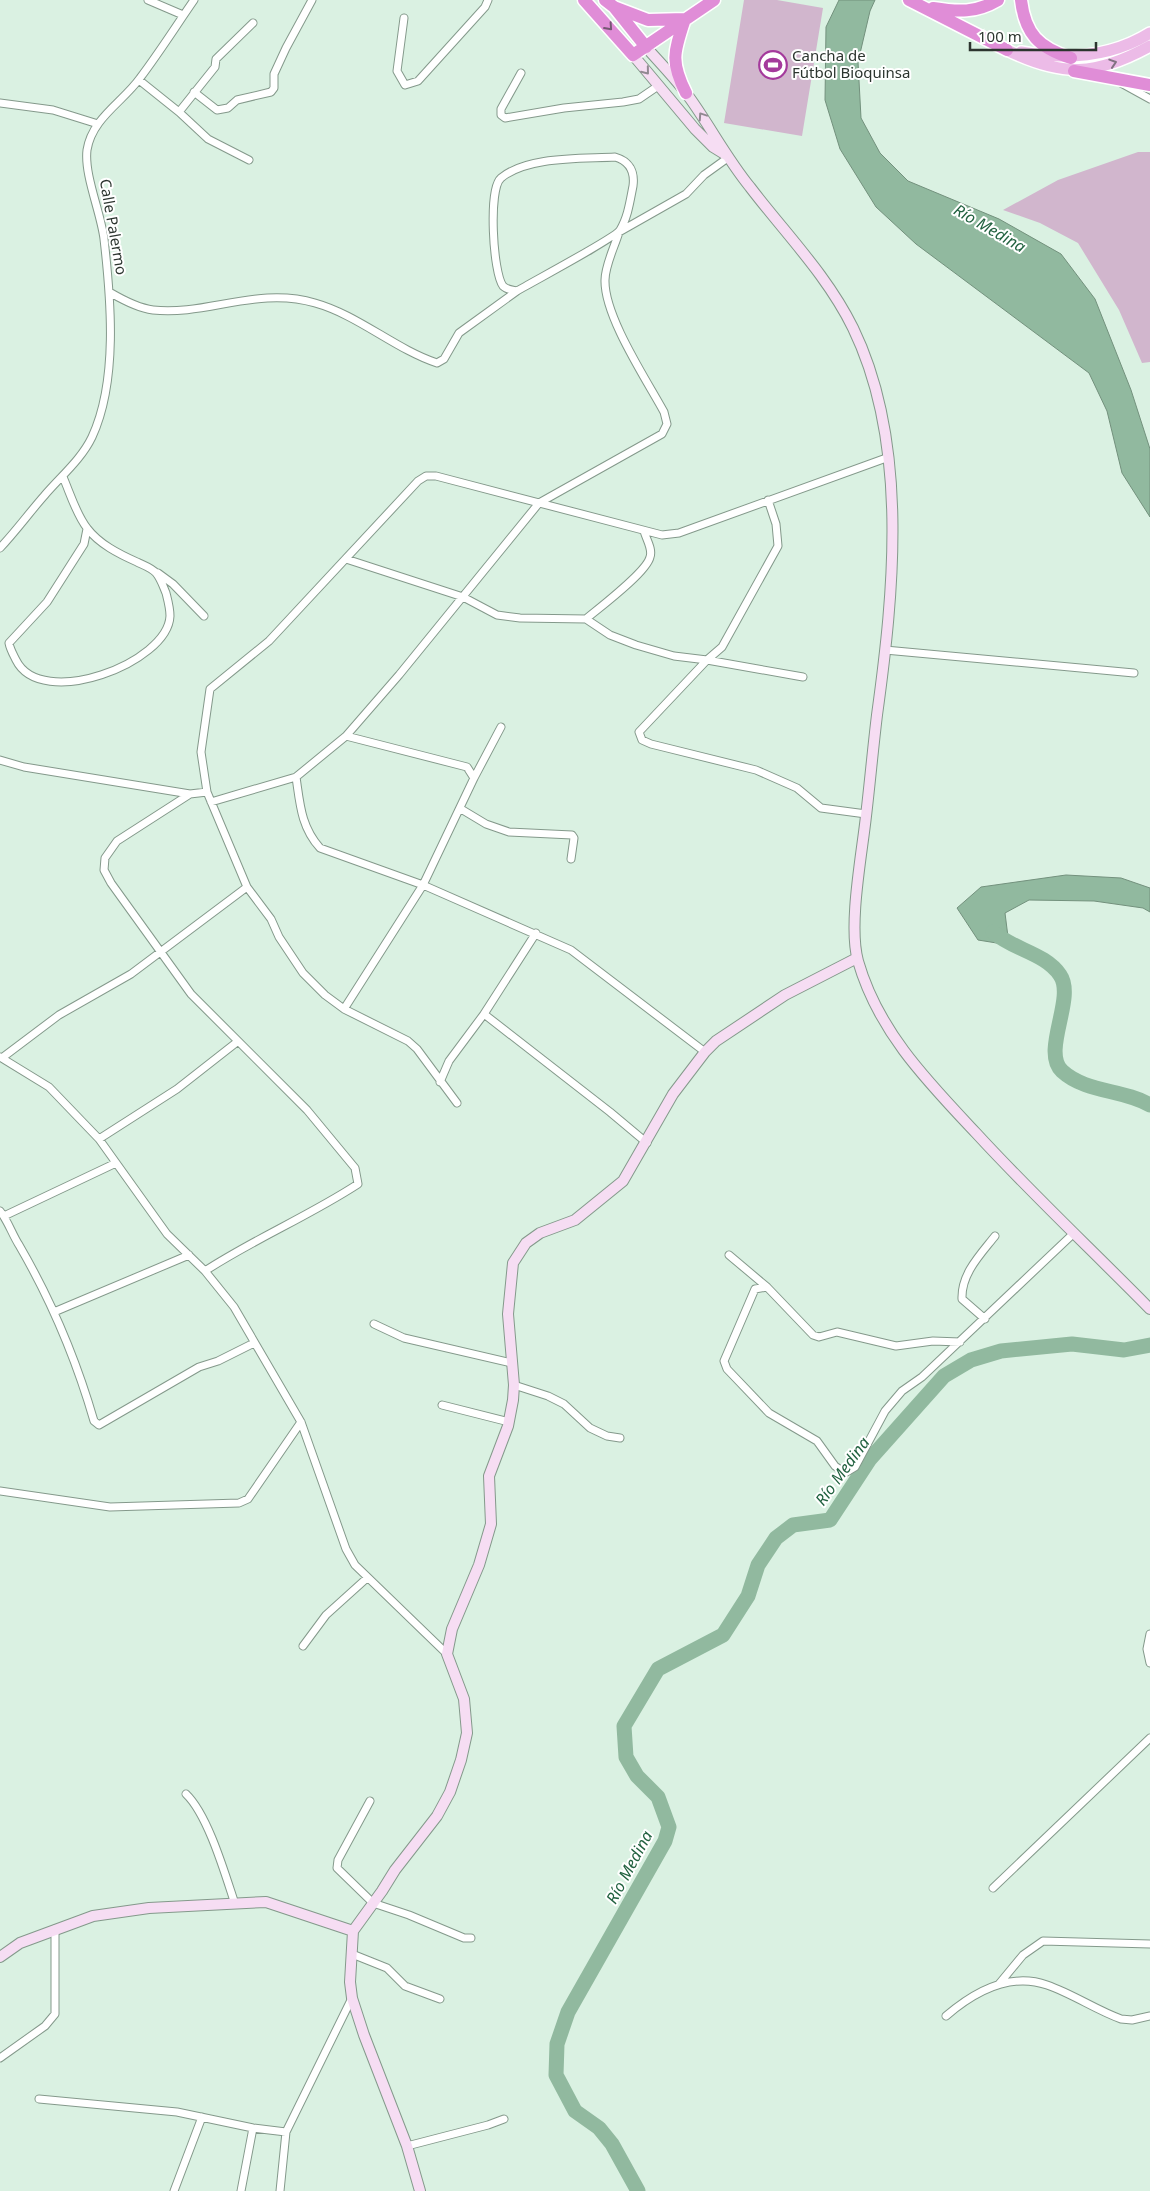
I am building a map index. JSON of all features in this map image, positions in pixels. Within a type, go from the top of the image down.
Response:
[{"type":"highway","points":[[584,0],[633,55],[714,0]]},
{"type":"highway","points":[[909,0],[933,8],[970,11],[986,7],[998,0]]},
{"type":"highway","points":[[909,0],[1007,50]]},
{"type":"highway","points":[[1021,0],[1022,15],[1028,29],[1038,43],[1052,52],[1071,58]]},
{"type":"highway","points":[[609,4],[646,47]]},
{"type":"highway","points":[[609,4],[648,20],[684,19]]},
{"type":"highway","points":[[684,19],[674,62],[686,93]]},
{"type":"highway","points":[[1074,71],[1150,85]]},
{"type":"main road","points":[[1007,50],[1050,57],[1071,58],[1109,51],[1150,33]]},
{"type":"main road","points":[[1007,50],[1031,62],[1051,68],[1074,71],[1103,67],[1125,60],[1150,46]]},
{"type":"street","points":[[148,0],[183,15]]},
{"type":"street","name":"Calle Palermo","points":[[0,548],[63,477],[91,439],[101,414],[107,384],[110,293],[103,228],[94,195],[87,151],[98,124],[139,80],[194,0]]},
{"type":"street","points":[[194,92],[217,110],[228,108],[237,100],[271,92],[274,88],[274,74],[312,0]]},
{"type":"street","points":[[404,18],[397,71],[405,85],[418,81],[485,7],[488,0]]},
{"type":"street","points":[[179,112],[215,67],[216,59],[253,23]]},
{"type":"street","points":[[646,47],[686,93],[748,186],[825,282],[853,329],[878,401],[889,457],[892,580],[855,916],[857,958],[879,1014],[913,1065],[1017,1178],[1150,1309]]},
{"type":"street","points":[[633,55],[713,148],[729,157]]},
{"type":"street","points":[[521,73],[501,109],[501,115],[505,118],[564,108],[638,99],[658,86]]},
{"type":"street","points":[[1112,78],[1150,99]]},
{"type":"street","points":[[139,80],[179,112],[208,139],[248,160]]},
{"type":"street","points":[[0,103],[54,110],[98,124]]},
{"type":"street","points":[[211,802],[296,778],[346,736],[539,503],[662,434],[667,424],[664,412],[613,316],[606,296],[605,278],[619,232],[629,210],[634,177],[631,167],[624,160],[615,156],[531,164],[502,177],[497,182],[494,193],[493,232],[499,278],[503,286],[509,290],[517,291]]},
{"type":"street","points":[[110,293],[151,310],[172,311],[243,299],[274,298],[314,302],[338,312],[437,363],[444,359],[459,333],[517,291],[686,194],[704,175],[729,157]]},
{"type":"street","points":[[457,1103],[417,1049],[408,1041],[344,1009],[325,995],[303,972],[279,936],[271,919],[247,887],[207,792],[201,752],[210,689],[269,641],[418,481],[426,476],[436,476],[623,523],[662,535],[679,533],[889,457]]},
{"type":"street","points":[[63,477],[87,529],[115,552],[156,571],[173,584],[204,616]]},
{"type":"street","points":[[768,500],[776,524],[778,546],[722,647],[707,660],[639,732],[642,740],[756,770],[797,788],[821,808],[866,814]]},
{"type":"street","points":[[87,529],[84,544],[47,602],[9,643],[18,665],[36,679],[45,682],[89,678],[122,667],[142,655],[158,639],[170,617],[166,593],[156,571]]},
{"type":"street","points":[[586,619],[622,589],[649,561],[650,549],[644,531]]},
{"type":"street","points":[[346,559],[463,597],[497,615],[520,618],[586,619],[610,635],[674,656],[803,677]]},
{"type":"street","points":[[885,650],[1134,673]]},
{"type":"street","points":[[344,1009],[423,885],[461,809],[474,778],[501,727]]},
{"type":"street","points":[[346,736],[467,767],[474,778]]},
{"type":"street","points":[[0,760],[24,767],[190,794],[207,792]]},
{"type":"street","points":[[296,778],[302,820],[312,839],[320,848],[423,885],[571,950],[705,1052]]},
{"type":"street","points":[[190,794],[117,841],[105,858],[104,870],[111,883],[191,994],[237,1042],[308,1110],[355,1168],[358,1184],[327,1203],[237,1251],[205,1272]]},
{"type":"street","points":[[461,809],[486,824],[509,832],[572,835],[574,838],[570,859]]},
{"type":"street","points":[[247,887],[131,974],[59,1015],[1,1057],[49,1087],[99,1139],[167,1234],[205,1272],[234,1306],[301,1422],[346,1548],[355,1565],[448,1654],[464,1699],[467,1733],[461,1760],[450,1792],[436,1816],[394,1870],[353,1931],[350,1982],[352,1998],[364,2035],[407,2146],[420,2191]]},
{"type":"street","points":[[440,1082],[449,1061],[484,1014],[536,933]]},
{"type":"street","points":[[448,1654],[452,1629],[479,1565],[491,1524],[489,1476],[509,1422],[514,1385],[508,1314],[513,1263],[526,1243],[540,1232],[575,1220],[623,1181],[647,1143],[673,1094],[705,1052],[716,1041],[785,995],[857,958]]},
{"type":"street","points":[[484,1014],[647,1143]]},
{"type":"street","points":[[99,1139],[177,1089],[237,1042]]},
{"type":"street","points":[[116,1163],[2,1214],[54,1312],[80,1372],[94,1421],[98,1425],[199,1367],[218,1361],[254,1343]]},
{"type":"street","points":[[767,1287],[755,1289],[724,1361],[726,1370],[769,1413],[817,1441],[835,1466],[845,1473],[855,1467],[891,1404],[902,1391],[922,1377],[1074,1233]]},
{"type":"street","points":[[985,1319],[962,1299],[962,1288],[970,1268],[994,1236]]},
{"type":"street","points":[[54,1312],[189,1255]]},
{"type":"street","points":[[729,1255],[767,1287],[813,1335],[819,1337],[837,1332],[896,1346],[933,1341],[960,1342]]},
{"type":"street","points":[[374,1324],[404,1338],[512,1363]]},
{"type":"street","points":[[514,1385],[548,1396],[564,1404],[590,1428],[607,1436],[620,1438]]},
{"type":"street","points":[[442,1405],[509,1422]]},
{"type":"street","points":[[0,1491],[110,1507],[239,1503],[248,1499],[301,1422]]},
{"type":"street","points":[[303,1646],[326,1615],[367,1578]]},
{"type":"street","points":[[1150,1634],[1147,1649],[1150,1663]]},
{"type":"street","points":[[993,1888],[1150,1738]]},
{"type":"street","points":[[186,1794],[197,1807],[217,1852],[235,1904]]},
{"type":"street","points":[[370,1801],[338,1860],[338,1868],[373,1903],[409,1915],[464,1938],[471,1938]]},
{"type":"street","points":[[0,1957],[20,1943],[55,1929],[93,1916],[131,1911],[266,1902],[353,1931]]},
{"type":"street","points":[[0,2058],[45,2026],[55,2014],[55,1929]]},
{"type":"street","points":[[999,1984],[1023,1955],[1043,1941],[1150,1944]]},
{"type":"street","points":[[352,1954],[387,1968],[406,1986],[440,1999]]},
{"type":"street","points":[[946,2016],[965,2000],[999,1984],[1031,1982],[1047,1985],[1121,2019],[1132,2020],[1150,2016]]},
{"type":"street","points":[[280,2191],[286,2132],[352,1998]]},
{"type":"street","points":[[39,2099],[177,2112],[253,2128],[286,2132]]},
{"type":"street","points":[[174,2191],[202,2117]]},
{"type":"street","points":[[407,2146],[504,2119]]},
{"type":"street","points":[[241,2191],[253,2128]]},
{"type":"shaded area","name":"Cancha de Fútbol Bioquinsa","points":[[744,0],[777,0],[823,8],[802,136],[724,123]]},
{"type":"shaded area","points":[[1138,152],[1150,152],[1150,362],[1142,363],[1119,310],[1078,243],[1040,223],[1003,210],[1058,180]]},
{"type":"water","points":[[839,0],[875,0],[870,11],[858,62],[861,118],[880,153],[908,181],[999,219],[1061,254],[1095,299],[1131,390],[1150,449],[1150,517],[1122,473],[1107,411],[1089,373],[916,244],[876,207],[840,149],[825,100],[826,27]]},
{"type":"water","points":[[1066,875],[1121,878],[1150,888],[1150,912],[1143,908],[1094,901],[1029,900],[1005,913],[1009,945],[978,940],[957,908],[981,887]]},
{"type":"waterway","name":"Río Medina","points":[[993,932],[1010,943],[1038,956],[1060,975],[1064,985],[1064,997],[1055,1051],[1057,1062],[1062,1071],[1082,1083],[1128,1096],[1150,1105]]},
{"type":"waterway","name":"Río Medina","points":[[638,2191],[612,2144],[599,2128],[575,2111],[556,2075],[557,2044],[568,2012],[665,1841],[669,1827],[658,1797],[637,1776],[626,1757],[624,1726],[658,1669],[723,1635],[748,1596],[758,1565],[776,1538],[793,1525],[830,1520],[870,1459],[944,1376],[971,1360],[1001,1351],[1072,1344],[1124,1350],[1150,1345]]},
{"type":"place","name":"Cancha de Fútbol Bioquinsa","points":[[773,65]]}]
